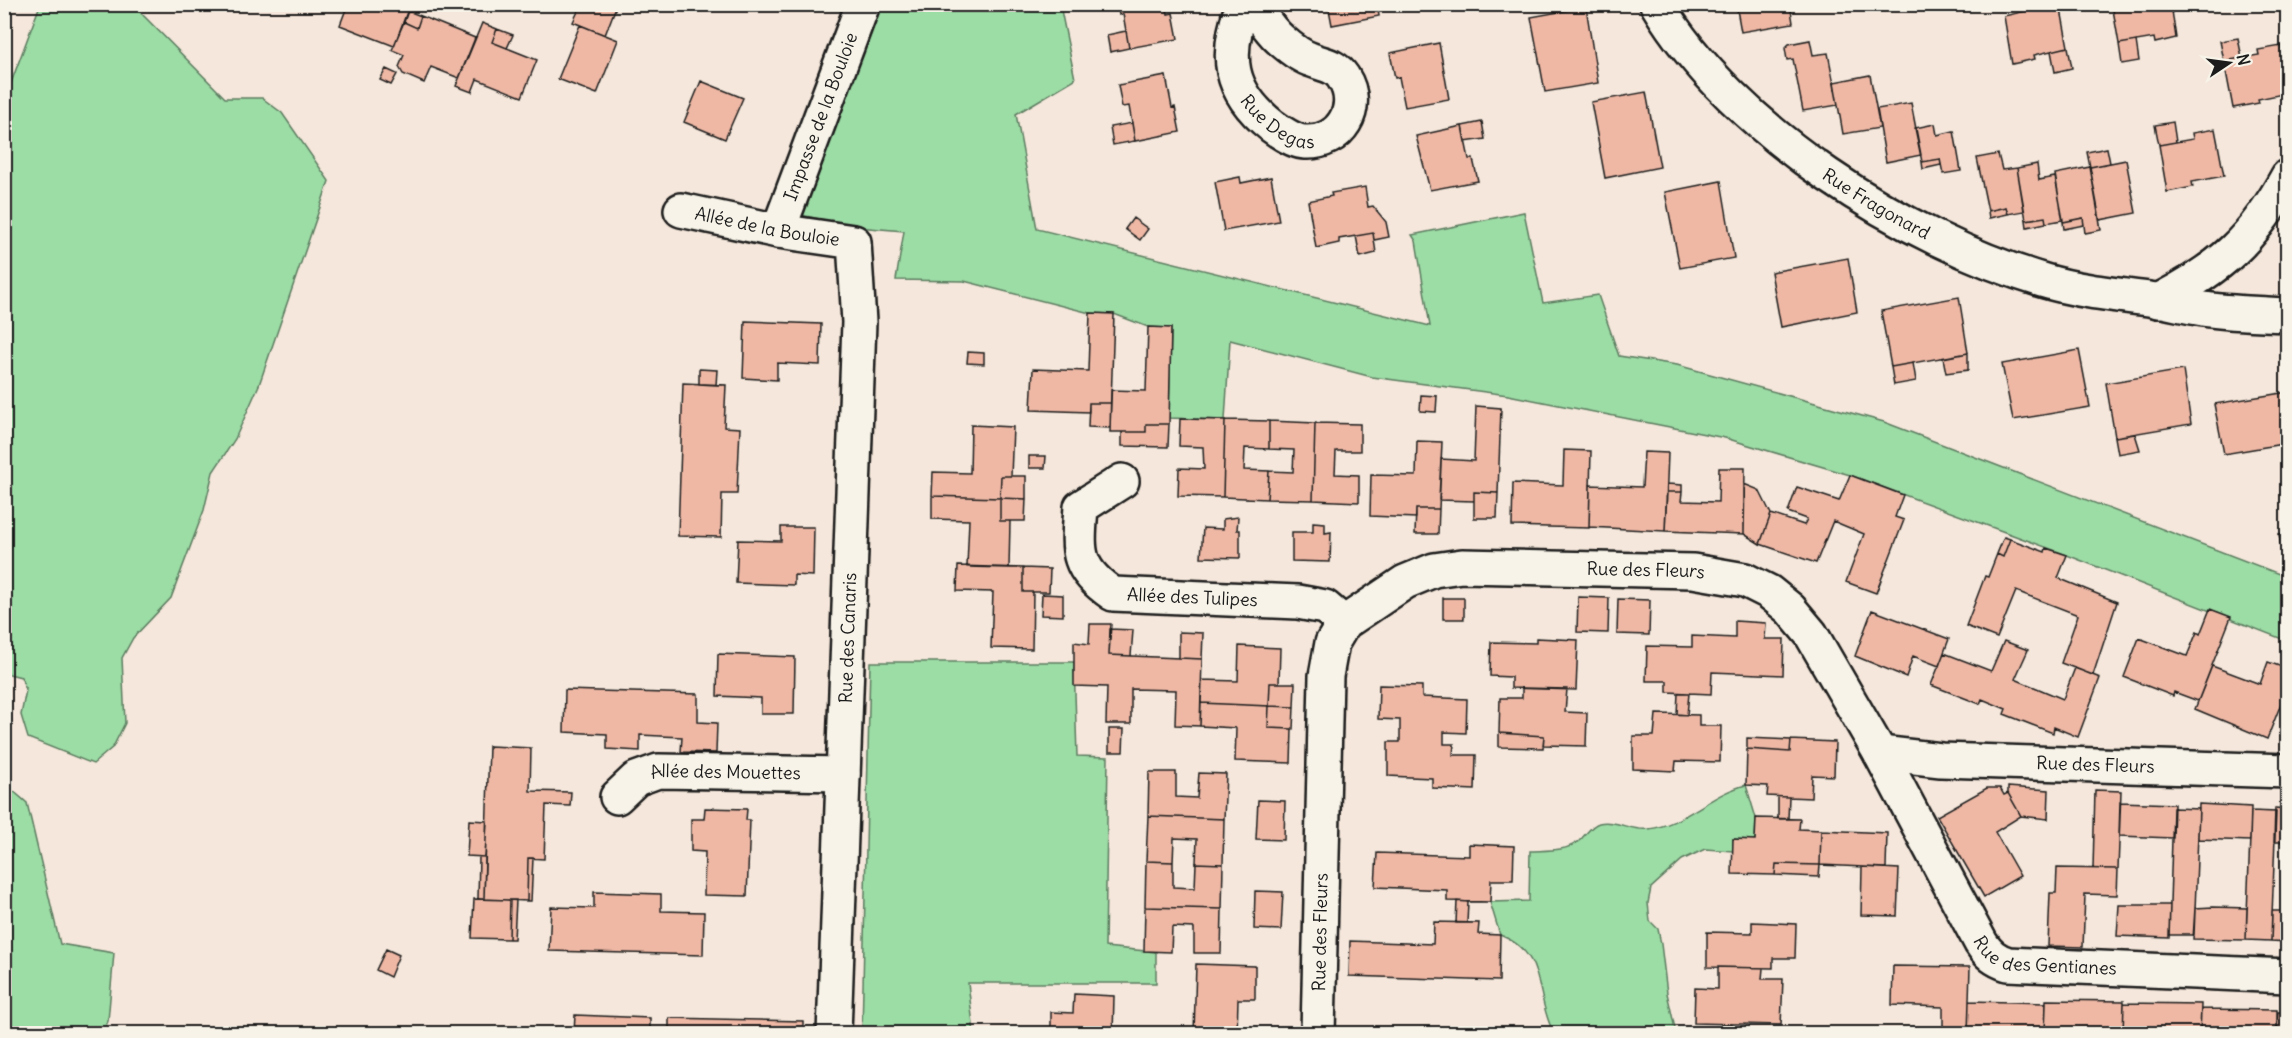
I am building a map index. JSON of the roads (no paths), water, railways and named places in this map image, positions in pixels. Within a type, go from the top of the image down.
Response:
[{"type":"street","name":"Impasse de la Bouloie","points":[[778,231],[863,4]]},
{"type":"street","name":"Rue Degas","points":[[1243,4],[1232,42],[1233,68],[1240,92],[1256,113],[1278,130],[1302,142],[1326,140],[1346,123],[1352,97],[1343,76],[1330,65],[1310,60],[1280,39],[1252,4]]},
{"type":"street","name":"Rue Fragonard","points":[[1657,4],[1668,22],[1711,73],[1756,118],[1813,163],[1887,213],[1964,252],[2046,281],[2113,296],[2158,300],[2211,310],[2288,315]]},
{"type":"street","points":[[2158,300],[2199,279],[2226,259],[2250,234],[2288,176]]},
{"type":"street","name":"Allée de la Bouloie","points":[[681,210],[778,231],[854,242]]},
{"type":"street","name":"Rue des Canaris","points":[[834,1034],[860,322],[854,242]]},
{"type":"street","name":"Allée des Tulipes","points":[[1122,481],[1081,507],[1078,550],[1084,567],[1095,582],[1113,594],[1298,602],[1325,607],[1344,622]]},
{"type":"street","name":"Rue des Fleurs","points":[[1318,1034],[1326,676],[1332,643],[1344,622],[1405,582],[1434,570],[1462,566],[1721,574],[1745,580],[1769,592],[1790,609],[1811,634],[1880,753],[1941,760],[2288,771]]},
{"type":"street","name":"Rue des Gentianes","points":[[1880,753],[1981,943],[1992,957],[2000,962],[2288,976]]},
{"type":"street","name":"Allée des Mouettes","points":[[617,797],[636,779],[658,771],[843,774]]}]
